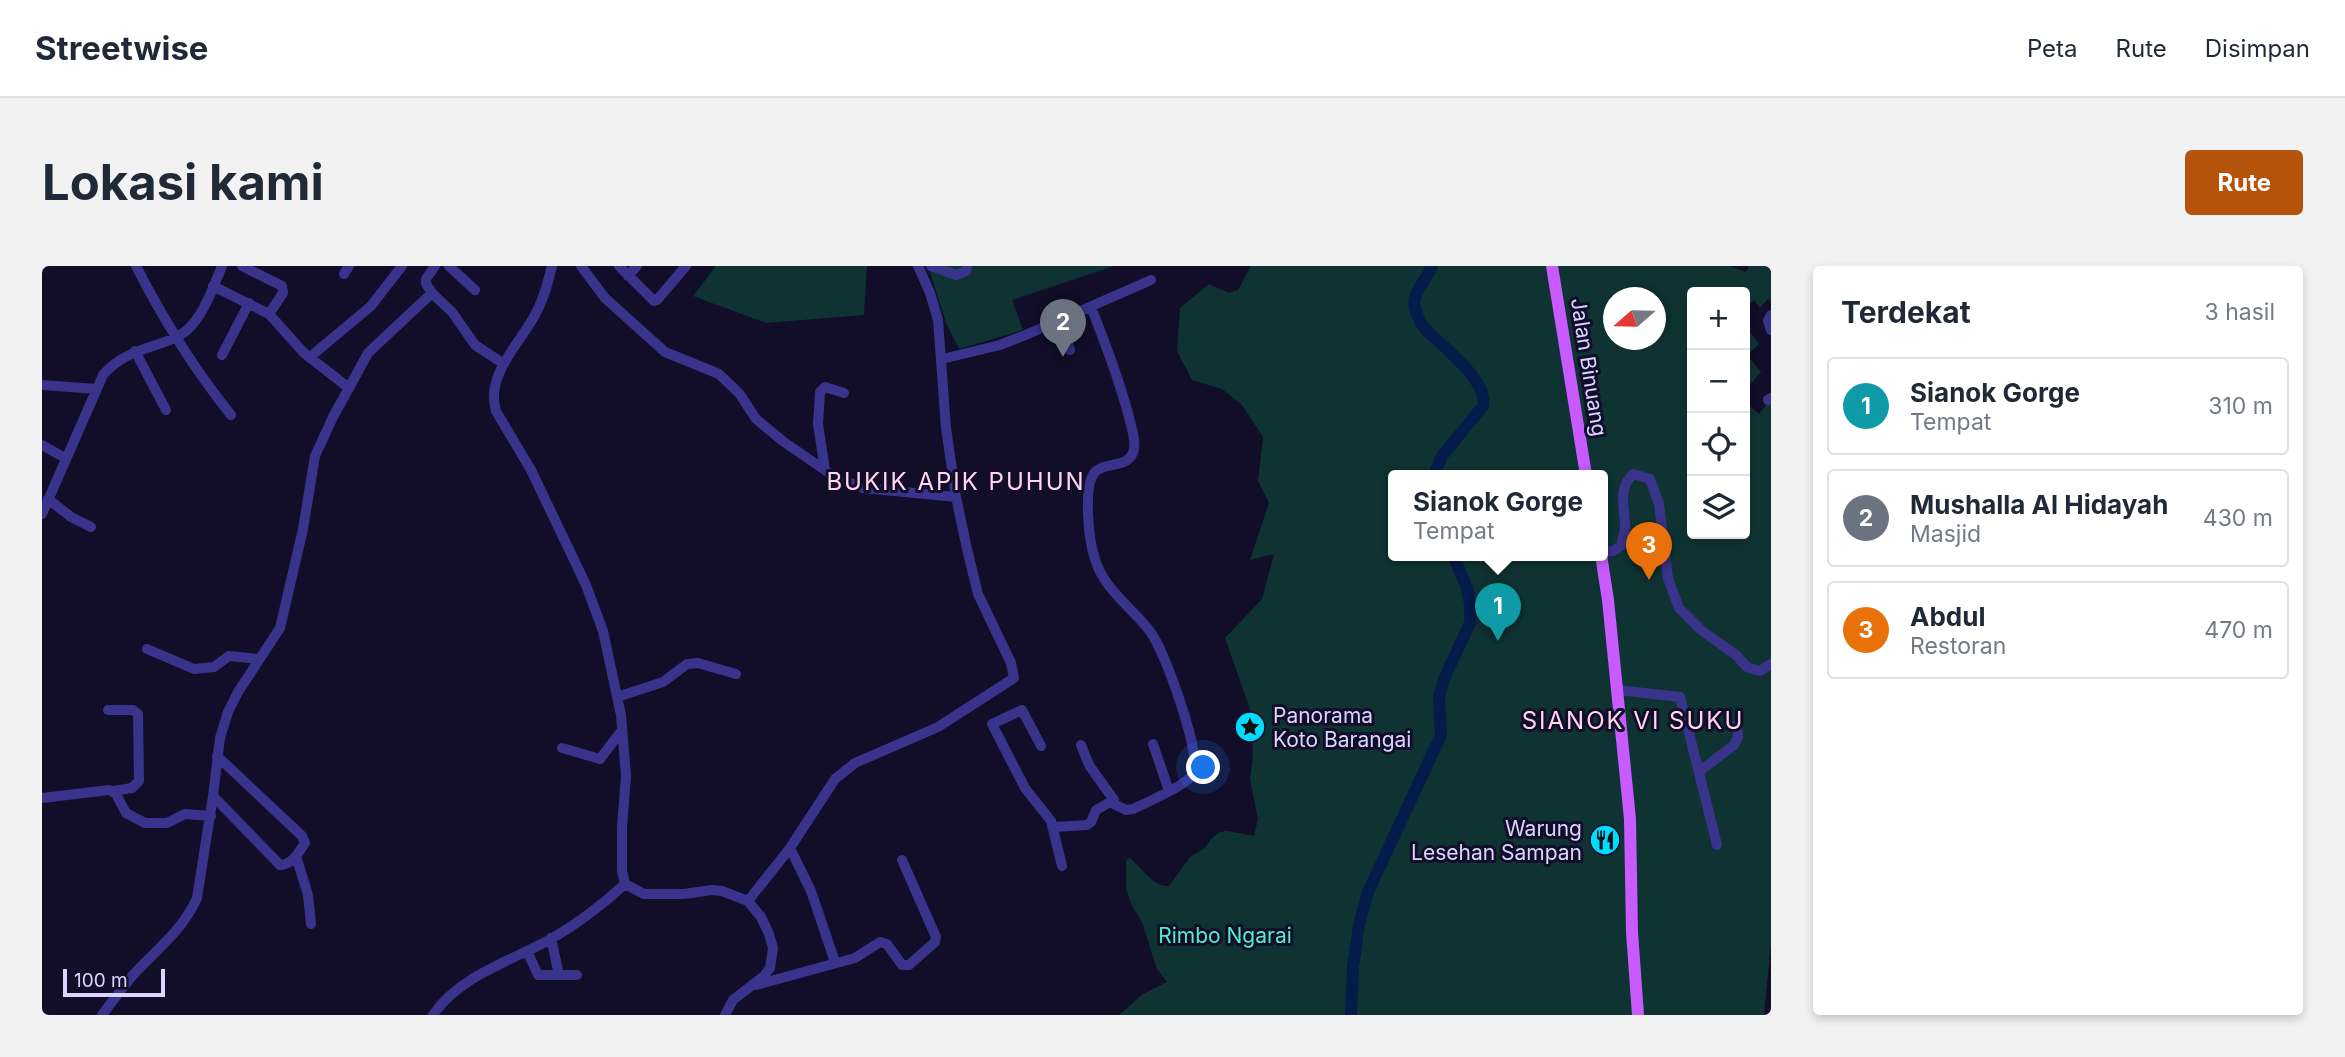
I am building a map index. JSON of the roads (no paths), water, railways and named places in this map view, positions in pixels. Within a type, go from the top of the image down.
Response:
[{"type":"main road","name":"Jalan Binuang","points":[[1552,266],[1585,470]]},
{"type":"main road","points":[[1602,561],[1618,690],[1630,819],[1632,932],[1638,1015]]},
{"type":"street","points":[[136,266],[175,337],[209,388],[232,415]]},
{"type":"street","points":[[242,266],[282,286],[283,293],[269,314]]},
{"type":"street","points":[[310,357],[371,306],[402,266]]},
{"type":"street","points":[[435,266],[426,279],[432,293],[452,312],[475,345],[504,364]]},
{"type":"street","points":[[449,266],[475,290]]},
{"type":"street","points":[[552,266],[537,310],[496,381],[496,411],[531,470],[586,585],[603,631],[618,697],[622,729],[626,776],[622,827],[622,871],[625,884],[644,894],[684,894],[712,890],[748,901],[769,933],[773,959],[770,968],[764,976],[733,1000],[725,1015]]},
{"type":"street","points":[[580,266],[605,298],[666,352],[719,374],[739,393],[756,419],[784,442],[847,484],[956,497]]},
{"type":"street","points":[[619,266],[654,301],[686,266]]},
{"type":"street","points":[[628,276],[638,266]]},
{"type":"street","points":[[748,901],[790,848],[825,792],[842,772],[856,763],[938,727],[1014,677],[1011,663],[978,594],[956,497],[946,428],[942,359],[935,308],[918,266]]},
{"type":"street","points":[[931,266],[956,275],[966,271],[967,266]]},
{"type":"street","points":[[42,513],[65,457],[97,389],[111,366],[135,351],[175,337],[192,325],[213,286],[219,267]]},
{"type":"street","points":[[942,359],[1000,345],[1151,280]]},
{"type":"street","points":[[213,286],[269,314],[310,357],[349,388]]},
{"type":"street","points":[[102,1015],[135,973],[176,932],[192,909],[200,887],[214,796],[217,755],[228,712],[258,659],[280,628],[284,617],[315,456],[368,354],[432,293]]},
{"type":"street","points":[[222,355],[249,303]]},
{"type":"street","points":[[1091,307],[1118,377],[1135,443],[1131,457],[1125,462],[1102,468],[1091,478],[1087,497],[1094,558],[1107,584],[1148,628],[1164,656],[1189,734],[1195,767],[1191,778],[1133,810],[1126,810],[1112,803]]},
{"type":"street","points":[[1771,315],[1768,321],[1771,330]]},
{"type":"street","points":[[1061,321],[1070,349]]},
{"type":"street","points":[[135,351],[166,410]]},
{"type":"street","points":[[42,384],[97,389]]},
{"type":"street","points":[[825,470],[818,424],[820,392],[825,387],[844,393]]},
{"type":"street","points":[[42,445],[65,457]]},
{"type":"street","points":[[1608,552],[1620,547],[1625,529],[1621,504],[1627,480],[1633,474],[1650,479],[1659,504],[1668,578],[1679,608],[1701,630],[1736,655],[1747,667],[1760,671],[1771,664]]},
{"type":"street","points":[[48,499],[71,517],[91,527]]},
{"type":"street","points":[[147,649],[194,669],[214,667],[229,656],[258,659]]},
{"type":"street","points":[[618,697],[663,682],[687,664],[698,663],[736,674]]},
{"type":"street","points":[[1618,690],[1680,697],[1717,845]]},
{"type":"street","points":[[42,799],[132,788],[139,781],[138,715],[133,710],[108,710]]},
{"type":"street","points":[[1041,746],[1022,710],[992,724],[1026,788],[1048,814],[1054,827],[1062,866]]},
{"type":"street","points":[[1700,771],[1734,745],[1738,737],[1737,725]]},
{"type":"street","points":[[562,748],[600,759],[622,729]]},
{"type":"street","points":[[1153,744],[1169,791]]},
{"type":"street","points":[[1081,746],[1088,765],[1112,797],[1112,803]]},
{"type":"street","points":[[214,796],[278,863],[286,865],[305,843],[303,838],[217,755]]},
{"type":"street","points":[[113,791],[126,813],[145,823],[167,823],[185,814],[211,816]]},
{"type":"street","points":[[1054,827],[1087,825],[1096,810],[1112,803]]},
{"type":"street","points":[[790,848],[811,891],[835,962]]},
{"type":"street","points":[[296,856],[308,895],[311,924]]},
{"type":"street","points":[[746,989],[855,958],[880,942],[887,944],[905,966],[934,942],[935,933],[902,860]]},
{"type":"street","points":[[433,1015],[457,988],[551,938],[600,908],[625,884]]},
{"type":"street","points":[[551,938],[559,975]]},
{"type":"street","points":[[527,951],[538,975],[577,975]]},
{"type":"waterway","points":[[1432,266],[1414,301],[1418,317],[1424,328],[1471,375],[1483,396],[1483,406],[1442,456],[1436,470]]},
{"type":"waterway","points":[[1351,1015],[1353,967],[1359,925],[1368,892],[1441,735],[1439,697],[1444,679],[1470,623],[1467,588],[1456,561]]},
{"type":"place","name":"Mushalla Al Hidayah","points":[[1063,357]]},
{"type":"place","name":"Abdul","points":[[1649,580]]},
{"type":"place","name":"Sianok Gorge","points":[[1498,641]]},
{"type":"place","name":"Panorama Koto Barangai","points":[[1250,727]]},
{"type":"place","name":"Warung Lesehan Sampan","points":[[1605,840]]},
{"type":"district","name":"BUKIK APIK PUHUN","points":[[956,481]]},
{"type":"district","name":"SIANOK VI SUKU","points":[[1633,720]]},
{"type":"park label","name":"Rimbo Ngarai","points":[[1225,935]]}]
